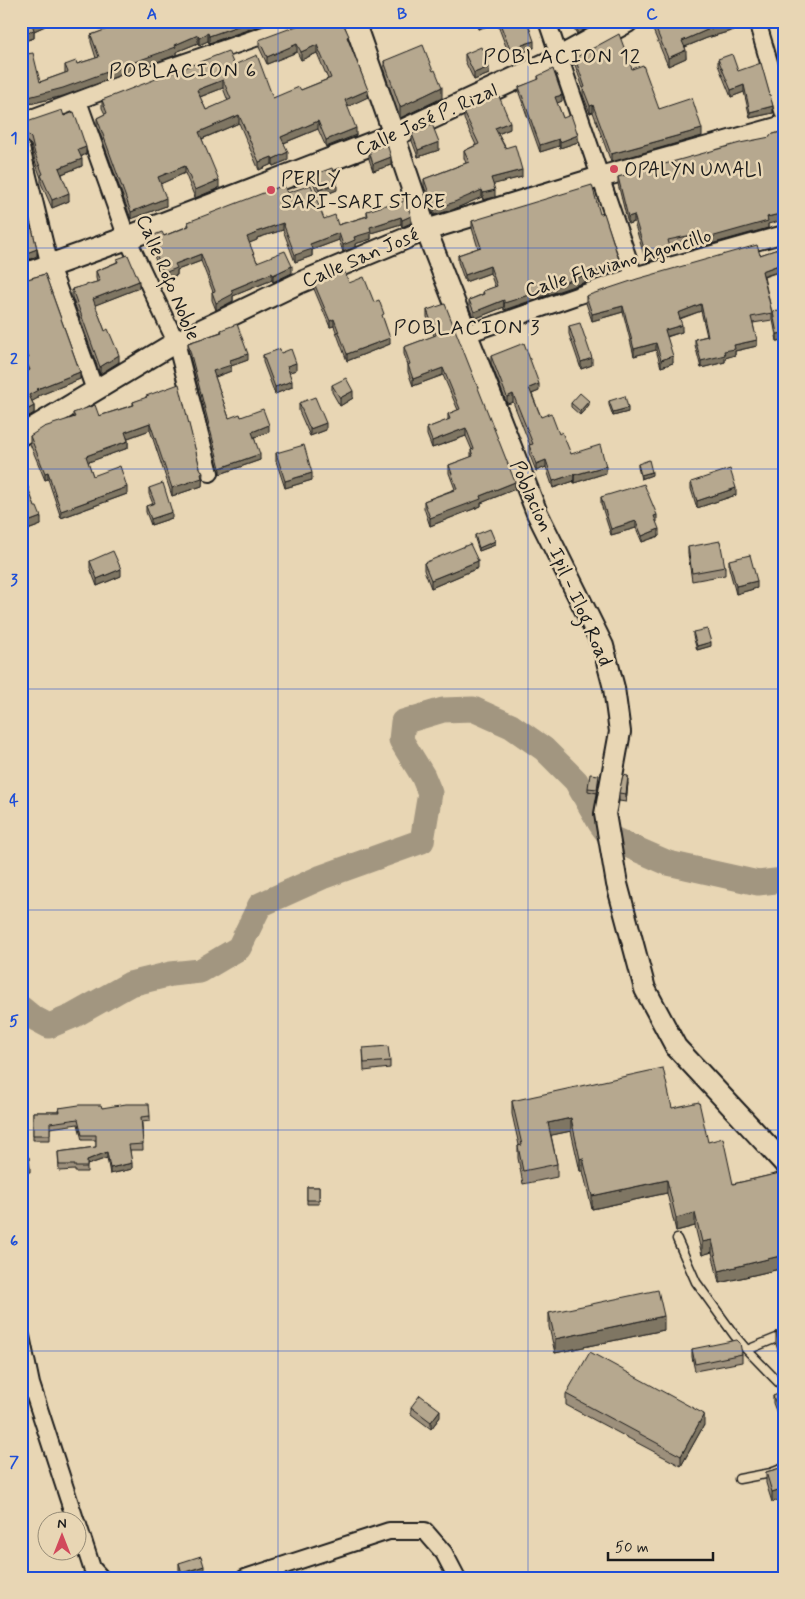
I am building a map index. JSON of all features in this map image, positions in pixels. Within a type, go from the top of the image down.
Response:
[{"type":"main road","name":"Calle José P. Rizal","points":[[21,276],[127,238],[394,135],[560,58],[627,21]]},
{"type":"street","points":[[21,122],[127,82],[305,21]]},
{"type":"street","name":"Poblacion - Ipil - Ilog Road","points":[[354,21],[426,230],[537,513],[603,646],[614,688],[620,732],[605,814],[617,884],[645,989],[676,1047],[784,1163]]},
{"type":"street","points":[[546,21],[634,276]]},
{"type":"street","points":[[757,21],[784,114]]},
{"type":"street","name":"Calle Rofo Noble","points":[[78,101],[127,238],[176,342],[210,473]]},
{"type":"street","name":"Calle San José","points":[[21,435],[176,342],[299,282],[426,230],[600,177],[784,126]]},
{"type":"street","points":[[21,148],[50,266],[95,390]]},
{"type":"street","name":"Calle Flaviano Agoncillo","points":[[467,334],[634,276],[784,234]]},
{"type":"street","points":[[21,1336],[26,1384],[73,1512]]},
{"type":"street","points":[[245,1578],[389,1531],[425,1531],[444,1554],[457,1578]]},
{"type":"street","points":[[88,1556],[92,1568],[101,1578]]},
{"type":"lane","points":[[677,1239],[696,1282],[746,1350],[784,1388]]},
{"type":"lane","points":[[746,1350],[784,1335]]},
{"type":"lane","points":[[739,1479],[771,1473],[784,1468]]},
{"type":"building","points":[[21,21],[39,21],[32,24],[34,30],[22,34],[27,54],[33,53],[40,82],[68,72],[65,65],[76,61],[77,64],[99,57],[91,35],[113,27],[111,21],[252,21],[209,36],[208,33],[199,38],[198,35],[175,45],[176,47],[63,88],[21,99]]},
{"type":"building","points":[[310,21],[342,21],[368,90],[345,100],[356,128],[326,140],[318,121],[281,137],[288,152],[273,159],[272,157],[259,162],[239,115],[199,132],[219,180],[195,190],[185,166],[158,177],[166,198],[131,212],[97,118],[107,113],[102,100],[228,51],[234,65],[257,55],[273,98],[299,87],[301,90],[331,78],[317,45],[301,52],[297,44],[267,57],[259,40]],"holes":[[[223,80],[231,99],[206,110],[197,90]]]},
{"type":"building","points":[[499,21],[527,21],[534,41],[510,49]]},
{"type":"building","points":[[574,21],[585,21],[577,26]]},
{"type":"building","points":[[737,21],[707,30],[682,41],[686,50],[668,58],[653,22]]},
{"type":"building","points":[[619,34],[632,69],[643,65],[659,109],[692,98],[702,129],[611,154],[593,105],[590,106],[583,88],[585,87],[575,58]]},
{"type":"building","points":[[423,45],[433,71],[435,70],[442,87],[400,107],[384,61]]},
{"type":"building","points":[[481,47],[489,67],[474,73],[465,54]]},
{"type":"building","points":[[732,54],[738,71],[761,63],[773,106],[750,112],[744,85],[731,90],[718,59]]},
{"type":"building","points":[[553,69],[562,95],[555,97],[563,118],[571,115],[578,135],[560,142],[559,139],[540,145],[519,87],[539,79],[538,76]]},
{"type":"building","points":[[498,94],[510,122],[495,128],[505,148],[515,145],[522,170],[491,178],[495,190],[483,193],[482,190],[452,203],[434,208],[424,179],[469,162],[464,151],[479,144],[464,112]]},
{"type":"building","points":[[62,110],[64,116],[74,112],[86,147],[78,150],[82,159],[59,168],[69,193],[52,200],[41,175],[43,174],[31,138],[24,131],[21,131],[21,124]]},
{"type":"building","points":[[432,124],[439,142],[418,150],[412,134]]},
{"type":"building","points":[[784,131],[784,213],[767,217],[768,221],[693,242],[692,235],[668,240],[670,248],[646,255],[634,215],[628,217],[618,177],[740,143],[770,137],[770,135]]},
{"type":"building","points":[[387,144],[391,157],[373,164],[369,151]]},
{"type":"building","points":[[332,168],[337,183],[319,190],[313,175]]},
{"type":"building","points":[[284,185],[287,193],[311,185],[324,219],[335,215],[338,225],[368,216],[367,211],[393,203],[394,206],[406,200],[411,216],[402,220],[401,217],[370,227],[371,232],[354,237],[355,240],[343,245],[339,233],[310,244],[312,249],[295,255],[283,223],[256,232],[247,237],[257,262],[285,251],[292,266],[231,290],[233,294],[216,303],[212,292],[215,291],[201,254],[175,264],[177,268],[164,273],[149,237],[162,232],[164,236],[189,226],[188,222]]},
{"type":"building","points":[[592,185],[600,214],[604,213],[620,263],[514,300],[504,303],[504,300],[474,312],[469,300],[484,294],[483,291],[497,286],[490,266],[465,275],[458,255],[481,247],[472,221]]},
{"type":"building","points":[[32,228],[37,249],[21,255],[21,231]]},
{"type":"building","points":[[757,245],[760,255],[784,247],[784,263],[762,271],[772,313],[751,317],[757,340],[734,345],[735,349],[724,351],[725,355],[701,361],[695,339],[708,336],[701,304],[678,313],[682,325],[665,330],[673,356],[661,360],[656,343],[634,349],[623,306],[592,314],[586,296],[637,279]]},
{"type":"building","points":[[128,255],[139,281],[93,299],[105,331],[108,329],[119,355],[100,367],[72,289],[100,281],[96,271],[118,262],[117,259]]},
{"type":"building","points":[[344,270],[349,283],[364,277],[374,302],[379,300],[390,338],[347,354],[334,319],[330,321],[314,283]]},
{"type":"building","points":[[45,274],[80,372],[37,389],[29,395],[34,406],[21,413],[21,375],[30,370],[25,359],[29,358],[21,340],[21,281]]},
{"type":"building","points":[[445,304],[515,482],[480,496],[481,499],[430,518],[424,501],[457,489],[449,465],[473,456],[471,450],[474,449],[466,428],[432,441],[427,428],[450,419],[448,414],[460,409],[443,368],[413,379],[404,347],[436,335],[427,310]]},
{"type":"building","points":[[784,310],[784,333],[777,334],[773,312]]},
{"type":"building","points":[[580,323],[592,358],[581,362],[569,326]]},
{"type":"building","points":[[237,324],[248,354],[230,360],[231,365],[213,371],[229,418],[240,414],[241,417],[263,409],[269,425],[252,432],[260,454],[220,468],[188,343],[222,332],[221,330]]},
{"type":"building","points":[[524,343],[539,384],[529,388],[541,417],[551,413],[559,434],[562,432],[571,454],[600,445],[606,466],[553,481],[546,460],[536,464],[529,445],[533,444],[513,394],[507,397],[491,356]]},
{"type":"building","points":[[280,349],[281,353],[291,349],[296,363],[287,366],[292,381],[275,387],[263,355]]},
{"type":"building","points":[[346,378],[353,391],[340,398],[332,385]]},
{"type":"building","points":[[179,384],[200,468],[203,473],[201,474],[202,478],[172,488],[150,423],[125,432],[128,441],[86,456],[93,476],[120,466],[127,487],[61,511],[48,472],[45,473],[30,436],[44,427],[75,417],[73,413],[95,405],[99,416],[134,405],[133,402]]},
{"type":"building","points":[[580,393],[589,401],[580,411],[571,403]]},
{"type":"building","points":[[625,396],[628,408],[613,412],[609,401]]},
{"type":"building","points":[[315,397],[326,423],[310,429],[299,403]]},
{"type":"building","points":[[304,445],[312,473],[285,481],[276,453]]},
{"type":"building","points":[[649,460],[652,472],[641,475],[638,464]]},
{"type":"building","points":[[21,468],[35,507],[37,507],[41,517],[25,523],[21,513]]},
{"type":"building","points":[[730,469],[736,488],[697,501],[691,482]]},
{"type":"building","points":[[163,483],[172,512],[151,519],[146,506],[155,503],[149,488]]},
{"type":"building","points":[[644,484],[657,515],[654,516],[659,529],[642,536],[636,521],[611,529],[601,497]]},
{"type":"building","points":[[490,529],[495,541],[479,548],[475,535]]},
{"type":"building","points":[[720,541],[725,567],[692,573],[688,547]]},
{"type":"building","points":[[470,544],[478,561],[431,580],[424,563]]},
{"type":"building","points":[[113,551],[121,569],[97,579],[90,561]]},
{"type":"building","points":[[750,555],[757,581],[736,586],[729,560]]},
{"type":"building","points":[[707,629],[711,642],[697,646],[693,632]]},
{"type":"building","points":[[590,774],[599,775],[597,789],[588,788]]},
{"type":"building","points":[[623,775],[628,776],[626,794],[619,793]]},
{"type":"building","points":[[388,1046],[390,1061],[364,1063],[363,1048]]},
{"type":"building","points":[[663,1068],[672,1108],[699,1102],[708,1142],[723,1138],[733,1184],[784,1172],[784,1255],[719,1271],[712,1240],[702,1242],[695,1213],[676,1218],[667,1180],[592,1196],[583,1158],[580,1159],[571,1118],[548,1123],[557,1164],[523,1171],[518,1146],[522,1145],[512,1101]]},
{"type":"building","points":[[126,1104],[149,1104],[150,1116],[141,1117],[143,1144],[129,1145],[132,1163],[110,1168],[107,1152],[87,1160],[87,1167],[59,1165],[58,1152],[96,1147],[96,1135],[82,1135],[78,1119],[50,1123],[50,1135],[33,1135],[33,1112],[60,1112],[59,1108],[79,1105],[101,1105],[102,1108]]},
{"type":"building","points":[[29,1157],[30,1168],[21,1169],[21,1158]]},
{"type":"building","points":[[307,1187],[319,1187],[319,1200],[307,1200]]},
{"type":"building","points":[[658,1290],[664,1316],[555,1339],[549,1313]]},
{"type":"building","points":[[784,1330],[784,1355],[783,1355],[776,1332]]},
{"type":"building","points":[[737,1340],[740,1343],[742,1354],[695,1364],[692,1349]]},
{"type":"building","points":[[590,1352],[704,1414],[681,1456],[566,1394]]},
{"type":"building","points":[[784,1392],[784,1425],[773,1396]]},
{"type":"building","points":[[420,1395],[440,1410],[431,1422],[411,1407]]},
{"type":"building","points":[[784,1467],[784,1488],[772,1492],[766,1472]]},
{"type":"building","points":[[201,1556],[204,1566],[182,1573],[179,1563]]},
{"type":"waterway","points":[[21,1008],[32,1017],[49,1026],[73,1016],[130,984],[171,974],[200,971],[239,948],[260,905],[322,877],[422,841],[430,793],[423,776],[401,740],[403,722],[443,710],[473,709],[511,726],[544,749],[576,781],[600,823],[611,838],[668,863],[758,883],[784,880]]},
{"type":"place","name":"OPALYN UMALI","points":[[614,169]]},
{"type":"place","name":"PERLY SARI-SARI STORE","points":[[271,190]]},
{"type":"district","name":"POBLACION 12","points":[[562,56]]},
{"type":"district","name":"POBLACION 6","points":[[183,70]]},
{"type":"district","name":"POBLACION 3","points":[[467,327]]}]
